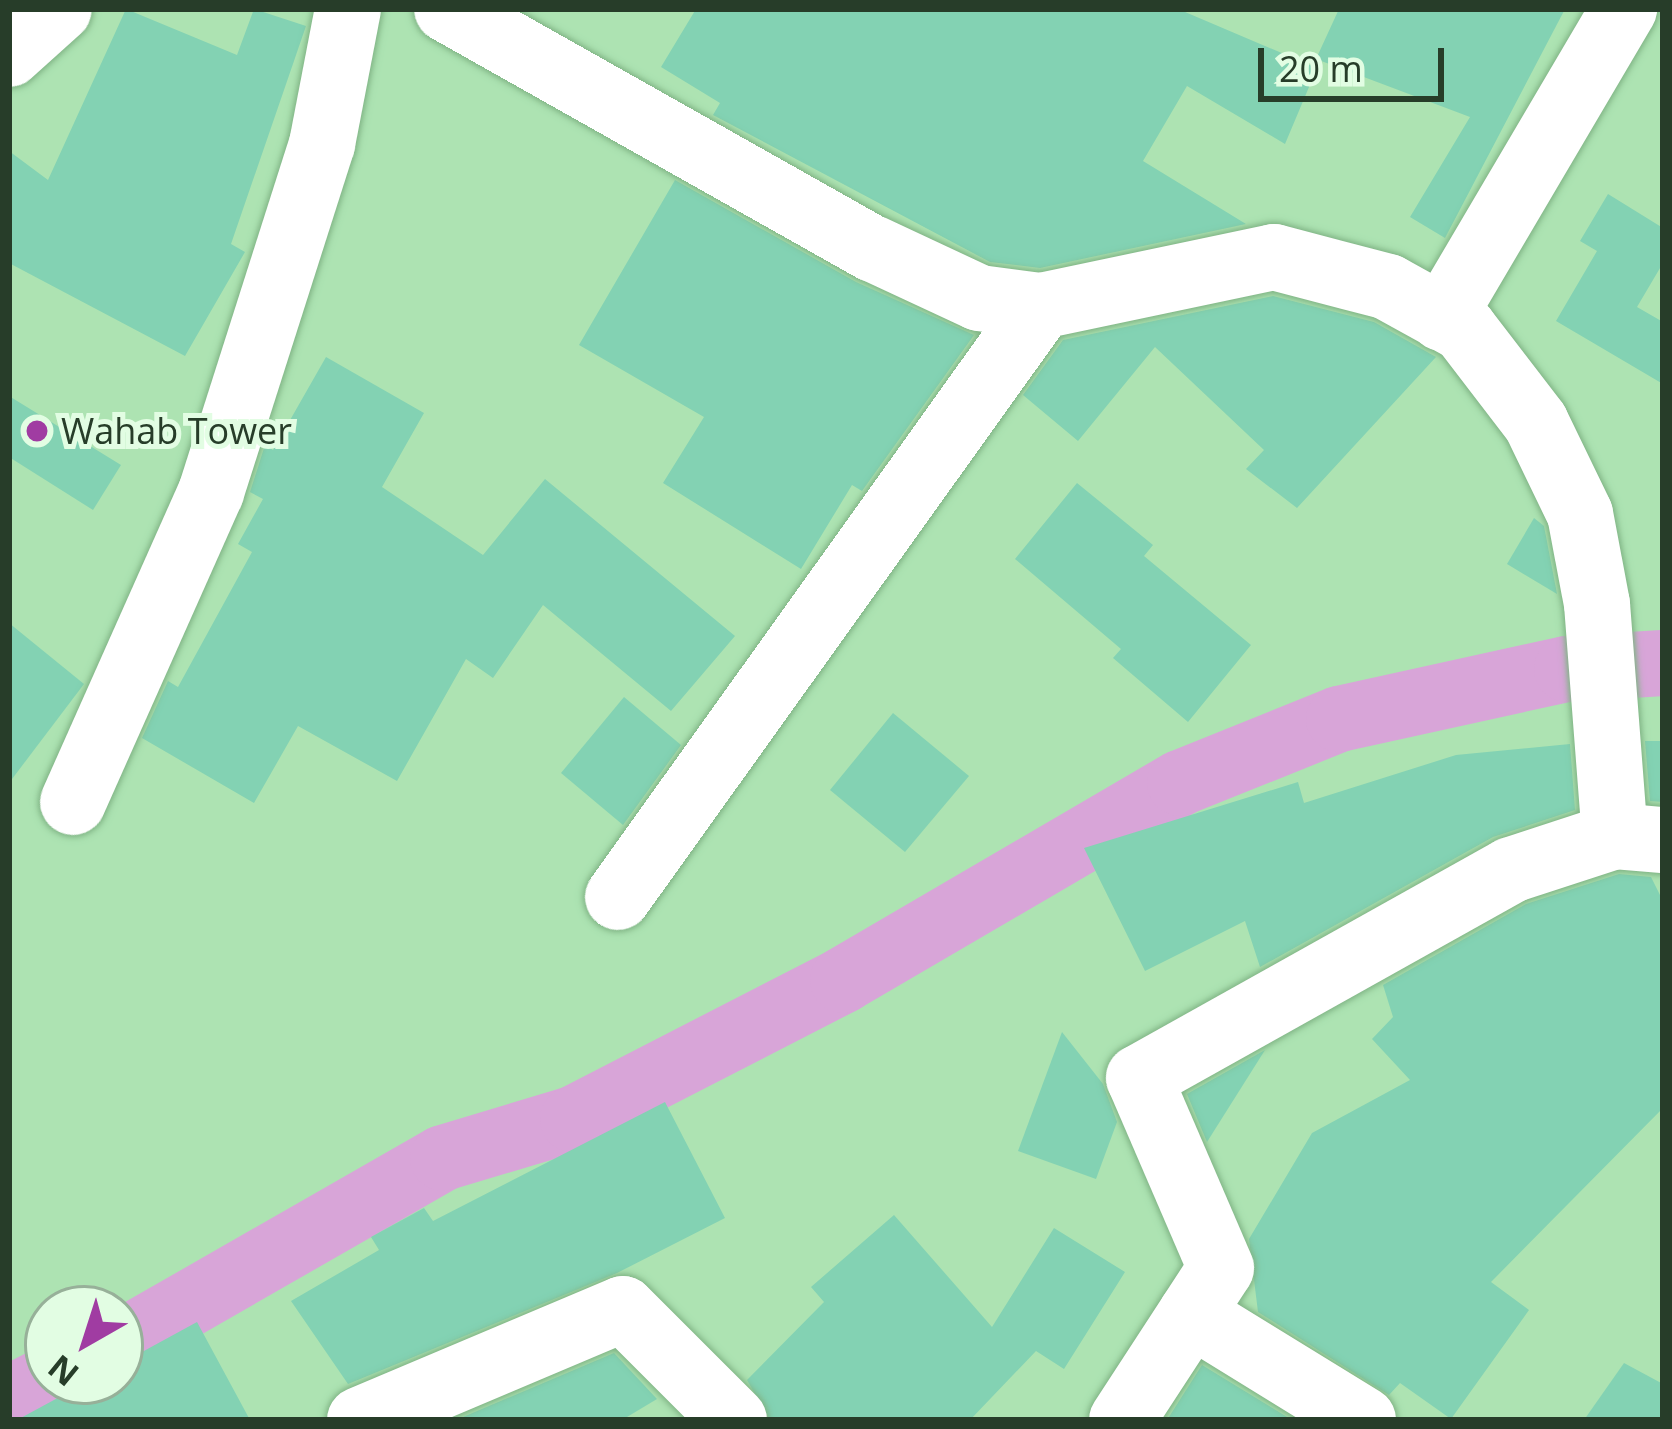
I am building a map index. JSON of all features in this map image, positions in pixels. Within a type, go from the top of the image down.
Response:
[{"type":"street","points":[[73,802],[211,492],[322,144],[348,9]]},
{"type":"street","points":[[447,9],[872,248],[979,298],[1041,306],[1274,257],[1388,287],[1464,329],[1536,423],[1580,514],[1597,604],[1603,708],[1639,838],[1510,870],[1139,1078],[1221,1268],[1122,1420]]},
{"type":"street","points":[[1442,318],[1624,9]]},
{"type":"street","points":[[618,897],[1041,306]]},
{"type":"street","points":[[360,1420],[623,1309],[734,1420]]},
{"type":"street","points":[[1192,1314],[1364,1420]]},
{"type":"building","points":[[126,9],[237,55],[254,9],[306,26],[231,244],[245,252],[185,356],[9,263],[9,151],[48,180]]},
{"type":"building","points":[[696,9],[1178,9],[1317,68],[1285,144],[1187,86],[1143,161],[1246,224],[1040,268],[990,262],[713,115],[720,103],[661,67]]},
{"type":"building","points":[[1339,9],[1565,9],[1445,238],[1410,217],[1470,117],[1316,59]]},
{"type":"building","points":[[675,180],[856,282],[974,335],[862,491],[852,485],[801,569],[663,483],[704,417],[579,345]]},
{"type":"building","points":[[1608,194],[1663,228],[1663,263],[1637,307],[1663,322],[1663,384],[1556,321],[1597,251],[1580,241]]},
{"type":"building","points":[[1273,296],[1374,322],[1436,357],[1297,508],[1246,469],[1264,450],[1155,347],[1078,441],[1023,395],[1063,340]]},
{"type":"building","points":[[326,357],[424,413],[382,487],[483,555],[545,479],[735,636],[671,711],[543,605],[493,678],[466,659],[397,781],[298,726],[254,803],[142,738],[168,681],[178,687],[252,552],[238,544],[263,499],[250,492],[265,445],[273,450]]},
{"type":"building","name":"Wahab Tower","points":[[9,396],[121,465],[93,510],[9,457]]},
{"type":"building","points":[[1077,483],[1153,545],[1144,556],[1251,645],[1188,722],[1113,658],[1121,649],[1015,559]]},
{"type":"building","points":[[1534,518],[1544,526],[1557,594],[1507,564]]},
{"type":"building","points":[[9,623],[84,684],[9,783]]},
{"type":"building","points":[[624,697],[681,745],[623,825],[561,773]]},
{"type":"building","points":[[893,713],[969,776],[905,852],[830,790]]},
{"type":"building","points":[[1645,741],[1663,741],[1663,802],[1650,801]]},
{"type":"building","points":[[1570,744],[1575,810],[1493,837],[1260,967],[1245,921],[1145,971],[1084,848],[1298,782],[1304,803],[1456,755]]},
{"type":"building","points":[[1619,874],[1651,877],[1663,901],[1663,1108],[1491,1282],[1529,1310],[1451,1419],[1400,1383],[1389,1395],[1258,1312],[1249,1239],[1312,1133],[1410,1080],[1372,1039],[1393,1017],[1383,985],[1526,904]]},
{"type":"building","points":[[1062,1032],[1103,1084],[1117,1122],[1096,1179],[1018,1151]]},
{"type":"building","points":[[1265,1050],[1207,1142],[1187,1094]]},
{"type":"building","points":[[665,1102],[725,1218],[617,1273],[348,1384],[291,1301],[379,1250],[371,1237],[424,1208],[433,1221]]},
{"type":"building","points":[[894,1215],[992,1327],[1054,1228],[1125,1272],[1064,1369],[1036,1351],[970,1420],[770,1420],[747,1380],[824,1302],[811,1287]]},
{"type":"building","points":[[197,1322],[250,1420],[17,1420],[45,1405],[144,1405],[144,1351]]},
{"type":"building","points":[[614,1353],[657,1399],[622,1420],[456,1420]]},
{"type":"building","points":[[1624,1363],[1663,1384],[1663,1420],[1584,1420]]},
{"type":"building","points":[[1202,1365],[1292,1420],[1167,1420]]},
{"type":"waterway","points":[[144,1329],[443,1158],[573,1119],[843,980],[1180,783],[1339,719],[1567,669],[1663,663]]},
{"type":"waterway","points":[[9,1399],[24,1391]]},
{"type":"place","name":"Wahab Tower","points":[[37,431]]}]
